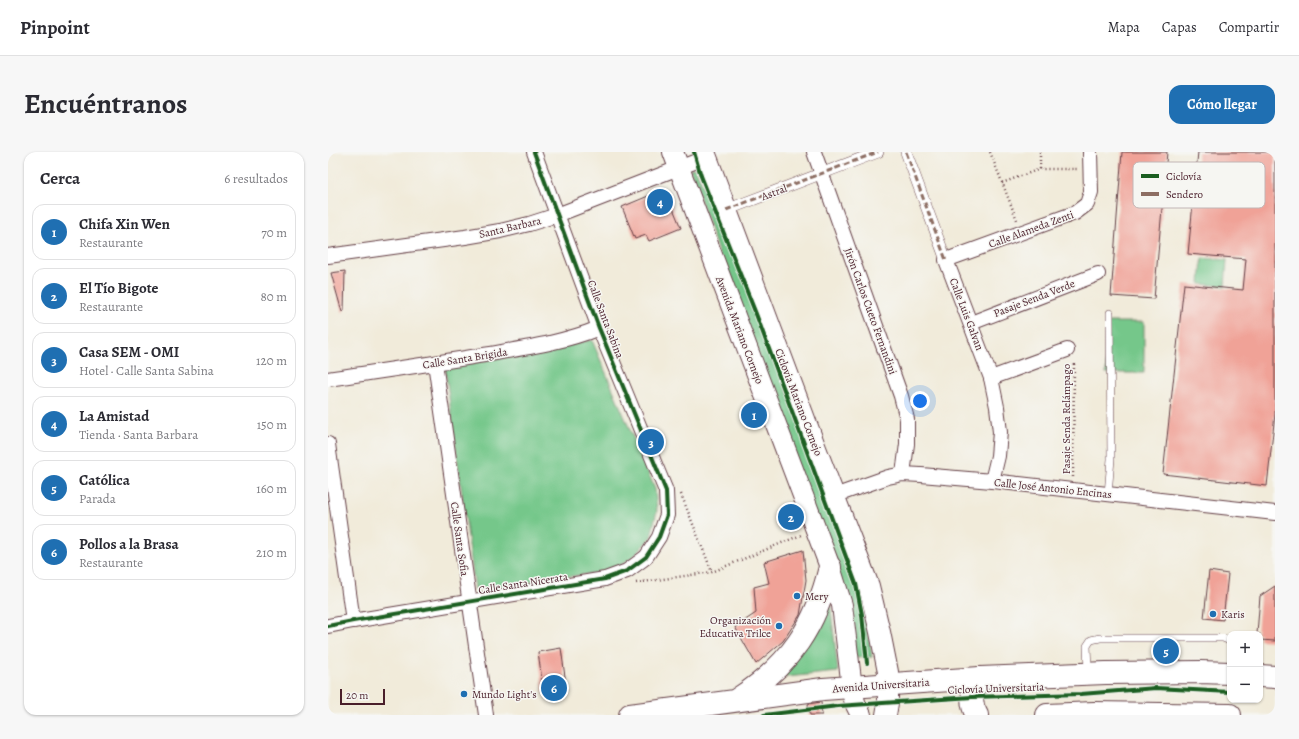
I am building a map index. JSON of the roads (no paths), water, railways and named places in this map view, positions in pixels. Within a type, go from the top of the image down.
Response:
[{"type":"main road","points":[[706,154],[869,586],[880,632],[889,684],[886,715]]},
{"type":"main road","name":"Avenida Mariano Cornejo","points":[[676,160],[830,567],[842,605],[852,687],[856,705],[861,715]]},
{"type":"main road","points":[[736,700],[769,676],[784,662],[797,645],[818,608],[830,567]]},
{"type":"main road","name":"Avenida Universitaria","points":[[630,715],[823,689],[889,684],[1088,673],[1193,672],[1227,674]]},
{"type":"main road","points":[[1263,676],[1275,677]]},
{"type":"main road","points":[[977,715],[972,697],[976,683],[980,678]]},
{"type":"main road","points":[[1047,715],[1223,715],[1234,703]]},
{"type":"street","name":"Calle Santa Sabina","points":[[534,152],[599,328],[666,491]]},
{"type":"street","name":"Jirón Carlos Cueto Fernandini","points":[[814,152],[901,396],[907,419],[907,444],[903,474]]},
{"type":"street","name":"Astral","points":[[726,210],[878,152]]},
{"type":"street","name":"Calle Luis Galvan","points":[[906,152],[991,378],[1000,432],[998,456],[992,481]]},
{"type":"street","name":"Calle Alameda Zenti","points":[[946,260],[1075,213],[1086,204],[1091,192],[1090,152]]},
{"type":"street","name":"Santa Barbara","points":[[328,256],[500,231],[529,224],[557,215],[676,160],[706,154]]},
{"type":"street","name":"Pasaje Senda Verde","points":[[971,322],[1098,274]]},
{"type":"street","name":"Calle Santa Brigida","points":[[328,379],[551,344],[577,337],[599,328]]},
{"type":"street","points":[[991,378],[1067,350]]},
{"type":"street","name":"Calle Santa Sofia","points":[[435,363],[486,715]]},
{"type":"street","points":[[328,444],[353,620]]},
{"type":"street","name":"Calle José Antonio Encinas","points":[[834,496],[875,481],[903,474],[992,481],[1275,514]]},
{"type":"street","name":"Calle Santa Nicerata","points":[[328,626],[353,620],[605,578],[627,571],[646,557],[659,537],[667,515],[666,491]]},
{"type":"lane","points":[[1108,494],[1111,459],[1110,313]]},
{"type":"lane","points":[[1088,673],[1087,646],[1091,640],[1100,638],[1223,638],[1227,640]]},
{"type":"place","name":"La Amistad","points":[[660,202]]},
{"type":"place","name":"Chifa Xin Wen","points":[[754,415]]},
{"type":"place","name":"Casa SEM - OMI","points":[[651,442]]},
{"type":"place","name":"El Tío Bigote","points":[[791,517]]},
{"type":"place","name":"Mery","points":[[797,596]]},
{"type":"place","name":"Karis","points":[[1213,614]]},
{"type":"place","name":"Organización Educativa Trilce","points":[[779,626]]},
{"type":"place","name":"Católica","points":[[1166,651]]},
{"type":"place","name":"Pollos a la Brasa","points":[[554,688]]},
{"type":"place","name":"Mundo Light's","points":[[464,694]]}]
